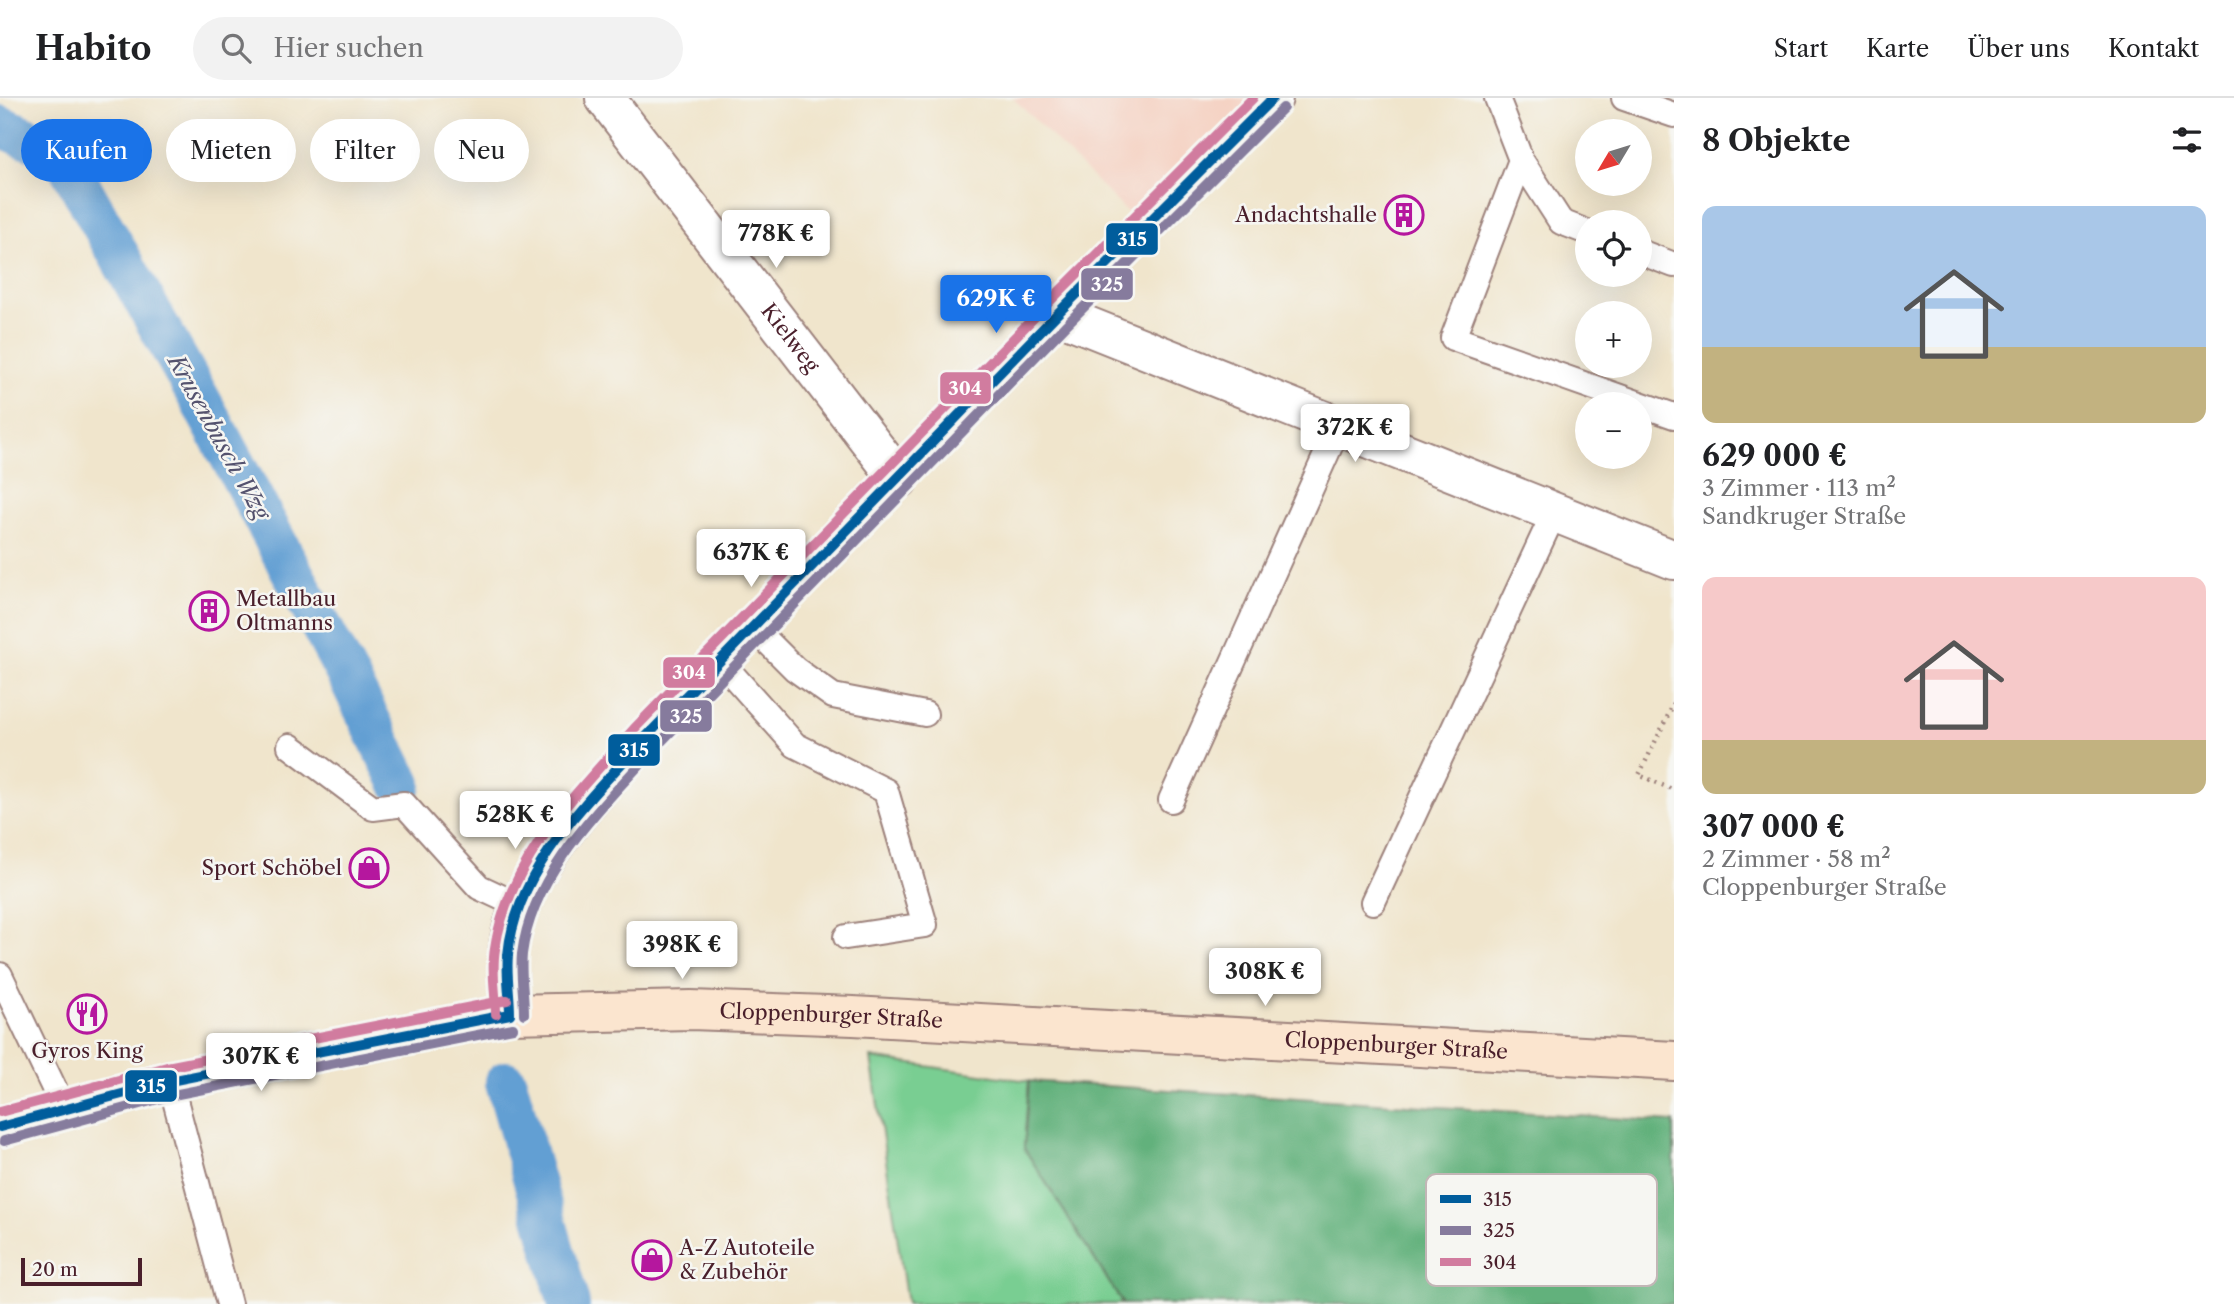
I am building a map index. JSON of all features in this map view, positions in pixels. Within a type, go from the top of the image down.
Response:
[{"type":"main road","name":"Cloppenburger Straße","points":[[0,1127],[170,1081],[510,1014],[691,1010],[853,1016],[1674,1061]]},
{"type":"street","name":"Kielweg","points":[[605,98],[900,479]]},
{"type":"street","points":[[510,1014],[508,954],[522,907],[547,855],[583,808],[644,739],[900,479],[1057,314],[1273,98]]},
{"type":"street","points":[[1057,314],[1674,559]]},
{"type":"lane","points":[[1497,98],[1521,160],[1561,222],[1575,227]]},
{"type":"lane","points":[[1624,98],[1674,115]]},
{"type":"lane","points":[[1521,160],[1453,338],[1674,416]]},
{"type":"lane","points":[[1652,257],[1674,265]]},
{"type":"lane","points":[[1171,800],[1339,426]]},
{"type":"lane","points":[[1373,902],[1555,511]]},
{"type":"lane","points":[[754,628],[795,669],[833,696],[925,714]]},
{"type":"lane","points":[[721,662],[795,745],[886,791],[925,925],[846,937]]},
{"type":"lane","points":[[290,746],[373,808],[404,804],[479,887],[522,907]]},
{"type":"lane","points":[[0,975],[64,1109]]},
{"type":"lane","points":[[170,1081],[229,1304]]},
{"type":"path","points":[[1674,702],[1639,775],[1674,790]]},
{"type":"shaded area","points":[[1013,98],[1258,98],[1136,221]]},
{"type":"green space","points":[[871,1058],[1029,1081],[1024,1148],[1123,1304],[907,1304]]},
{"type":"green space","points":[[1029,1081],[1674,1122],[1674,1304],[1123,1304],[1024,1148]]},
{"type":"waterway","name":"Krusenbusch Wzg","points":[[0,126],[61,152],[199,398],[351,682],[401,784]]},
{"type":"waterway","name":"Krusenbusch Wzg","points":[[506,1082],[569,1304]]},
{"type":"transit line","name":"304","points":[[496,1014],[494,957],[502,917],[529,857],[568,804],[634,729],[1047,304],[1253,98]]},
{"type":"transit line","name":"315","points":[[510,1014],[508,955],[514,923],[525,893],[540,865],[579,811],[644,739],[1057,314],[1273,98]]},
{"type":"transit line","name":"325","points":[[524,1014],[522,954],[528,924],[554,868],[592,818],[654,749],[1067,324],[1283,108]]},
{"type":"transit line","name":"304","points":[[0,1112],[167,1067],[507,1000]]},
{"type":"transit line","name":"315","points":[[0,1127],[170,1081],[510,1014]]},
{"type":"transit line","name":"325","points":[[4,1141],[173,1095],[513,1028]]},
{"type":"place","name":"Andachtshalle","points":[[1404,215]]},
{"type":"place","name":"Metallbau Oltmanns","points":[[209,611]]},
{"type":"place","name":"Sport Schöbel","points":[[369,868]]},
{"type":"place","name":"Gyros King","points":[[87,1014]]},
{"type":"place","name":"A-Z Autoteile & Zubehör","points":[[652,1260]]}]
